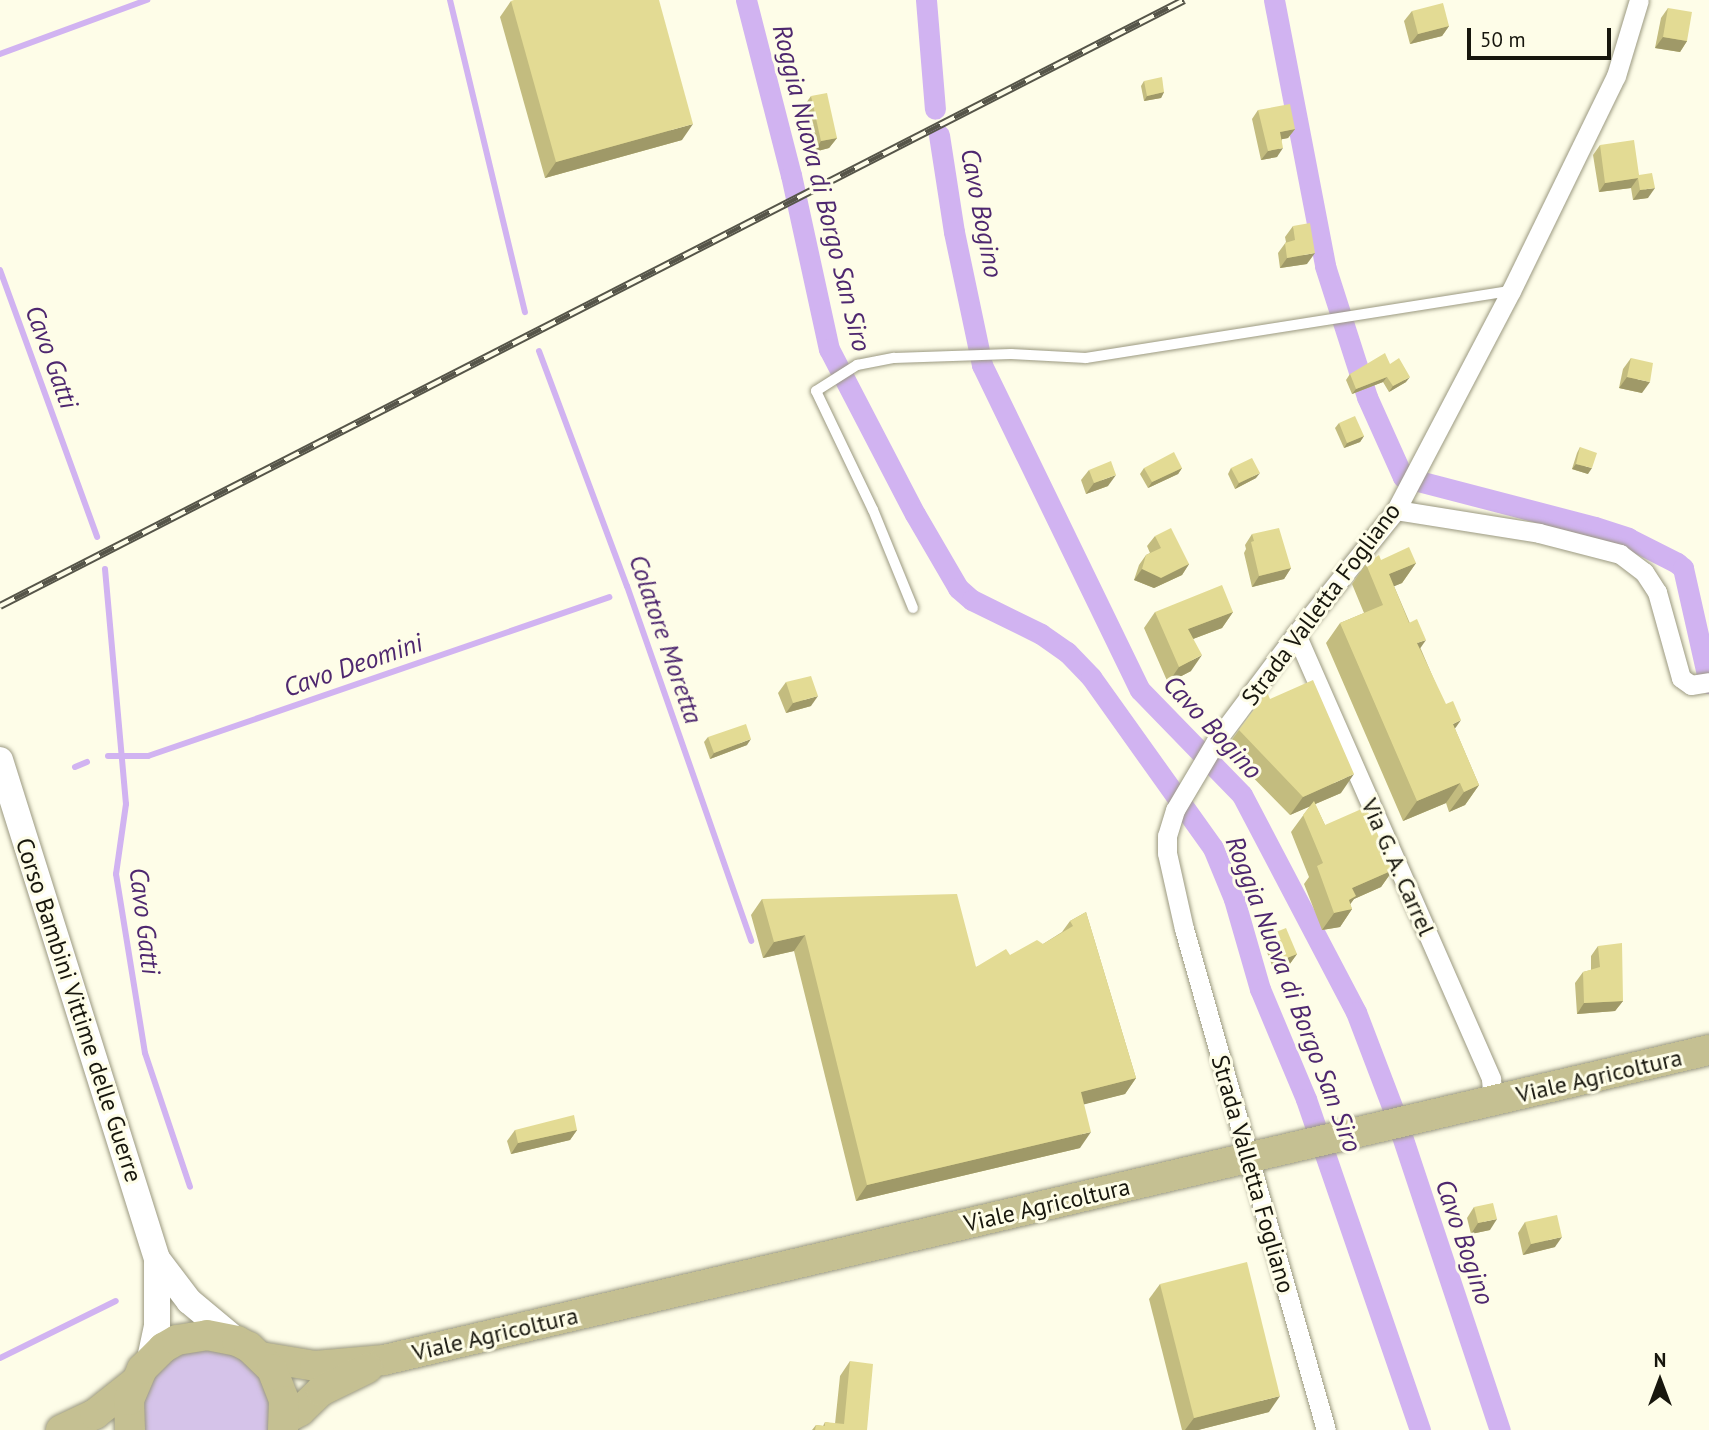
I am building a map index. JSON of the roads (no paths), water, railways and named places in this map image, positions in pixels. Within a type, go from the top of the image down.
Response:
[{"type":"main road","name":"Corso Bambini Vittime delle Guerre","points":[[0,760],[158,1259],[158,1326],[150,1358]]},
{"type":"main road","name":"Viale Agricoltura","points":[[261,1357],[315,1366],[384,1360],[1709,1050]]},
{"type":"main road","name":"Corso Bambini Vittime delle Guerre","points":[[158,1259],[189,1301],[237,1341]]},
{"type":"main road","name":"Viale Agricoltura","points":[[61,1430],[95,1414],[134,1383],[150,1358],[177,1340],[191,1336],[219,1336],[237,1341],[261,1357],[279,1384],[284,1424]]},
{"type":"main road","name":"Viale Agricoltura","points":[[284,1424],[321,1391],[384,1360]]},
{"type":"main road","name":"Viale Agricoltura","points":[[130,1430],[128,1413],[134,1383]]},
{"type":"street","name":"Strada Valletta Fogliano","points":[[1326,1430],[1184,929],[1167,853],[1167,836],[1175,810],[1206,757],[1296,634],[1400,503],[1511,291],[1616,76],[1639,0]]},
{"type":"street","points":[[1400,503],[1602,547],[1634,562],[1657,592],[1676,670],[1681,678],[1691,685],[1706,683]]},
{"type":"street","name":"Via G. A. Carrel","points":[[1296,634],[1491,1079],[1493,1102]]},
{"type":"lane","points":[[912,608],[873,510],[816,391],[857,365],[894,358],[988,355],[1086,358],[1511,291]]},
{"type":"waterway","name":"Cavo Gatti","points":[[0,54],[147,0]]},
{"type":"waterway","name":"Colatore Moretta","points":[[450,0],[525,312]]},
{"type":"waterway","name":"Roggia Nuova di Borgo San Siro","points":[[746,0],[791,175],[829,349],[915,514],[958,588],[972,600],[1041,634],[1067,652],[1091,677],[1213,848],[1234,899],[1260,989],[1306,1099],[1420,1430]]},
{"type":"waterway","name":"Cavo Bogino","points":[[926,0],[935,109]]},
{"type":"waterway","points":[[1274,0],[1325,266],[1367,397],[1403,477],[1595,527],[1628,538],[1677,563],[1683,568],[1709,683]]},
{"type":"waterway","name":"Cavo Bogino","points":[[939,135],[954,232],[982,365],[1140,690],[1242,795],[1356,1012],[1393,1109],[1500,1430]]},
{"type":"waterway","name":"Cavo Gatti","points":[[0,270],[97,537]]},
{"type":"waterway","name":"Colatore Moretta","points":[[539,351],[627,586],[751,941]]},
{"type":"waterway","name":"Cavo Gatti","points":[[105,569],[126,804],[116,874],[145,1053],[190,1187]]},
{"type":"waterway","name":"Cavo Deomini","points":[[108,756],[148,756],[609,597]]},
{"type":"waterway","name":"Cavo Deomini","points":[[75,767],[87,762]]},
{"type":"waterway","name":"Cavo Gatti","points":[[0,1358],[116,1301]]},
{"type":"railway","points":[[0,606],[1184,0]]}]
